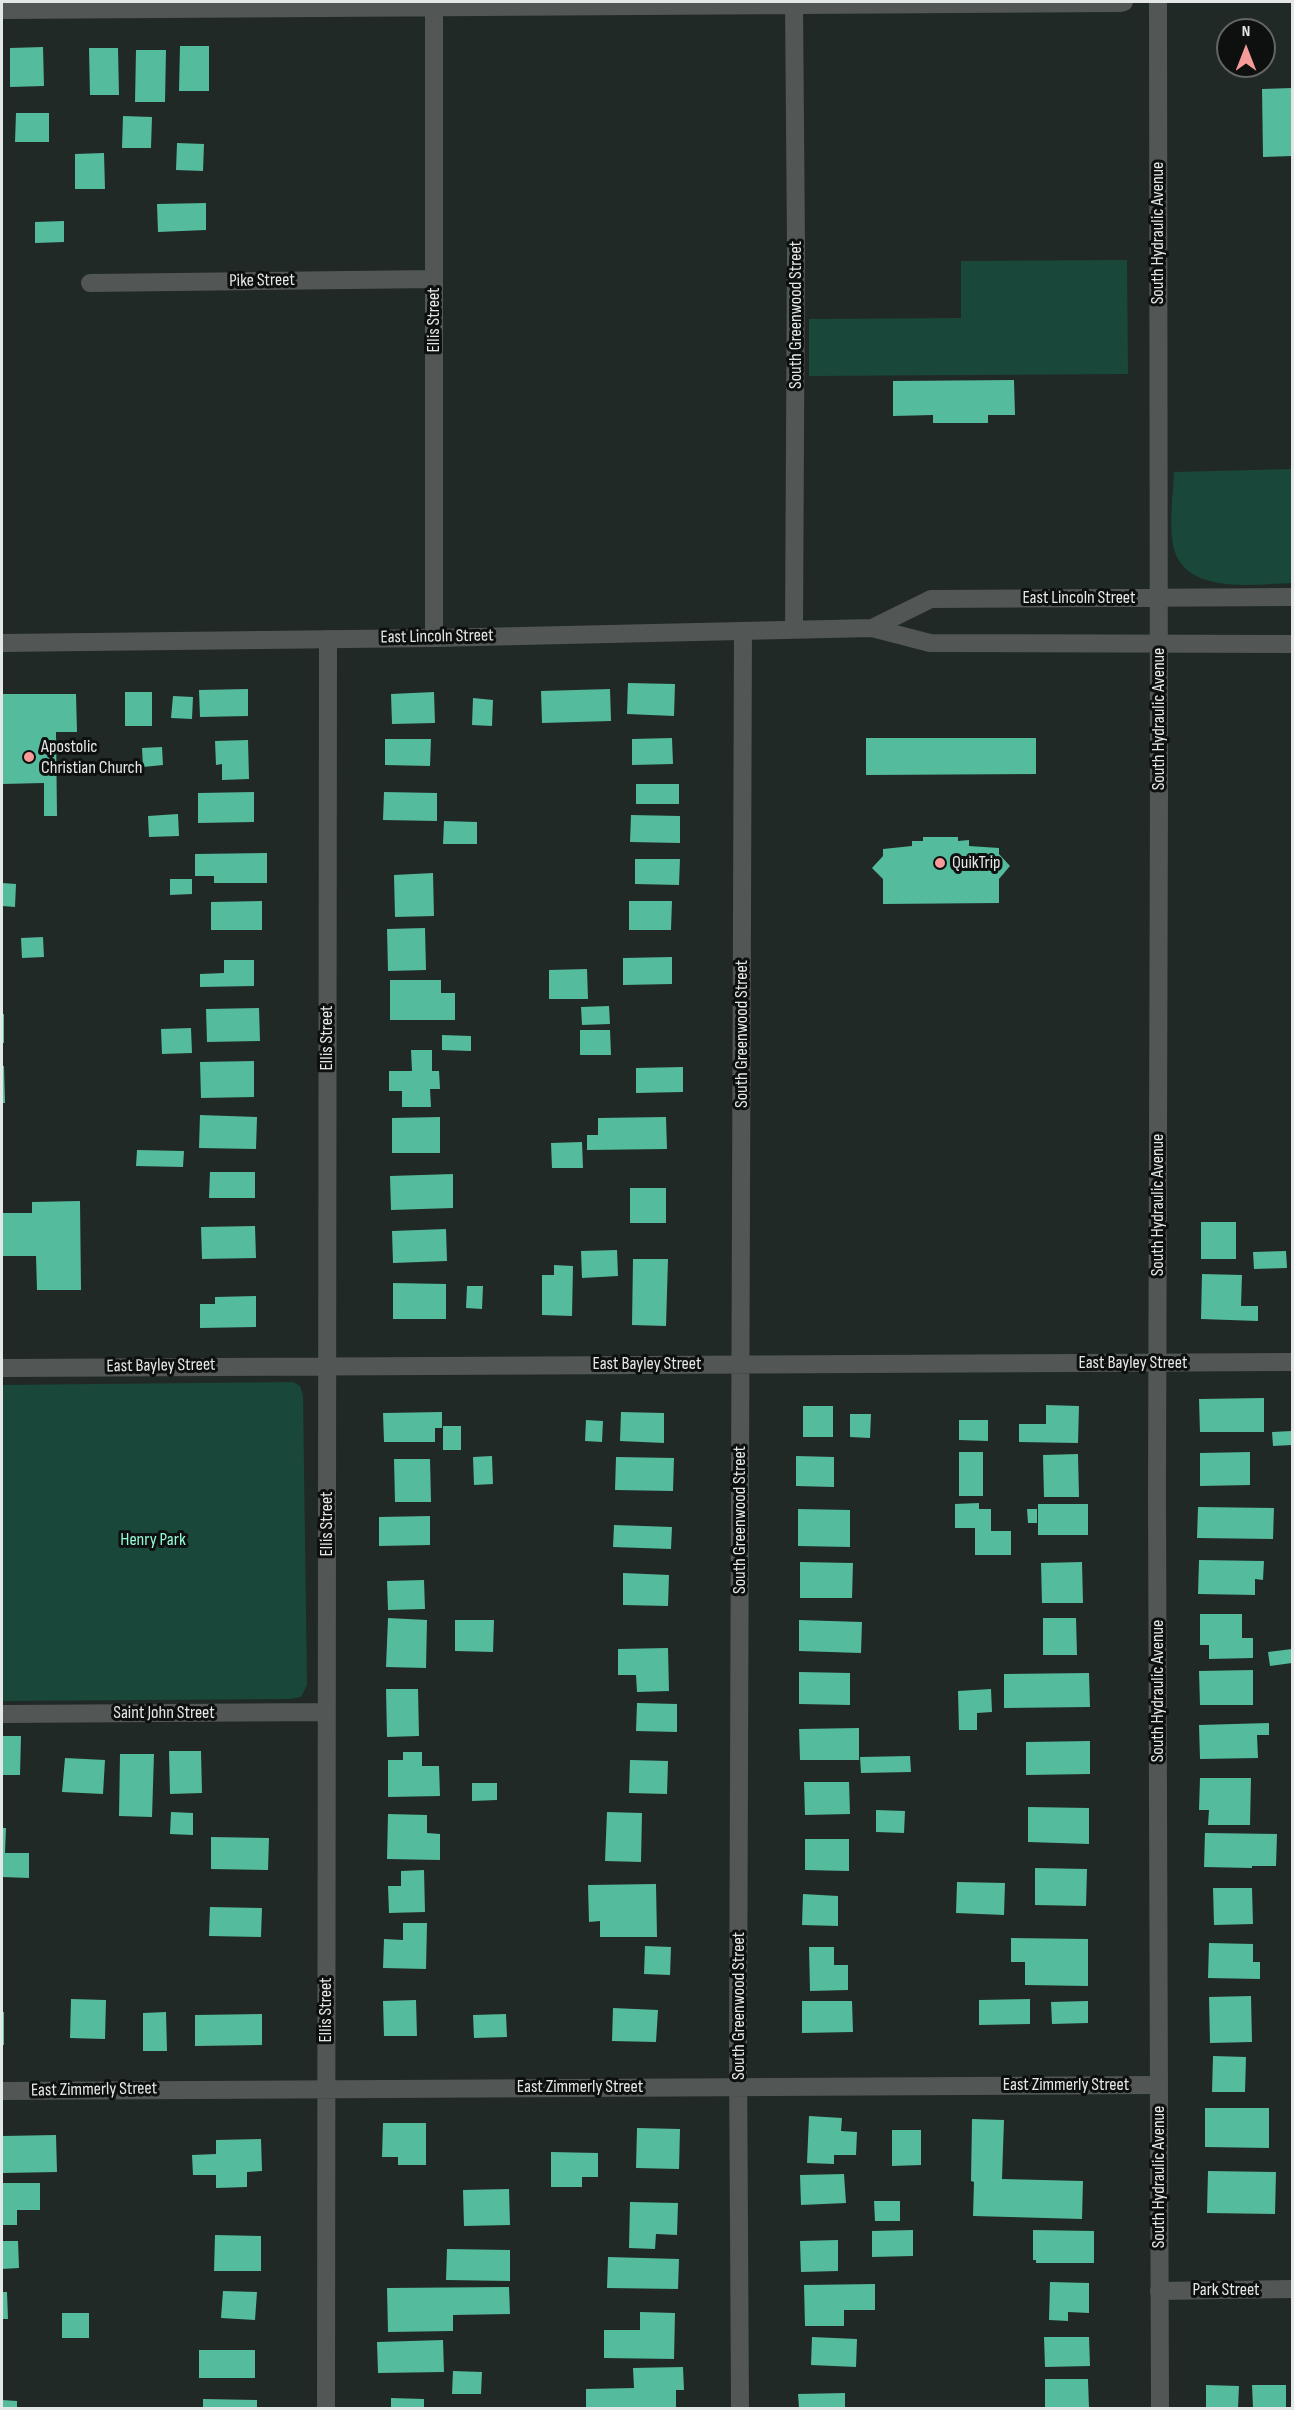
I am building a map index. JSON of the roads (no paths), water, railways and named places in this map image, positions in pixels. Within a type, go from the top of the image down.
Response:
[{"type":"street","points":[[2,10],[434,4],[1124,2]]},
{"type":"street","name":"South Hydraulic Avenue","points":[[1158,2],[1157,1363],[1160,2409]]},
{"type":"street","name":"South Greenwood Street","points":[[794,3],[796,246],[794,630]]},
{"type":"street","name":"Ellis Street","points":[[434,4],[434,638]]},
{"type":"street","name":"Pike Street","points":[[90,284],[434,279]]},
{"type":"street","name":"East Lincoln Street","points":[[872,628],[931,599],[1293,597]]},
{"type":"street","name":"East Lincoln Street","points":[[2,643],[434,638],[872,628],[930,644],[1293,644]]},
{"type":"street","name":"South Greenwood Street","points":[[740,2409],[738,2086],[743,631]]},
{"type":"street","name":"Ellis Street","points":[[326,2409],[328,639]]},
{"type":"street","name":"East Bayley Street","points":[[2,1368],[1293,1362]]},
{"type":"street","name":"Saint John Street","points":[[2,1714],[326,1712]]},
{"type":"street","name":"East Zimmerly Street","points":[[2,2091],[1160,2085]]},
{"type":"street","name":"Park Street","points":[[1160,2290],[1293,2289]]},
{"type":"place","name":"Apostolic Christian Church","points":[[29,757]]},
{"type":"place","name":"QuikTrip","points":[[940,863]]},
{"type":"park label","name":"Henry Park","points":[[153,1540]]}]
